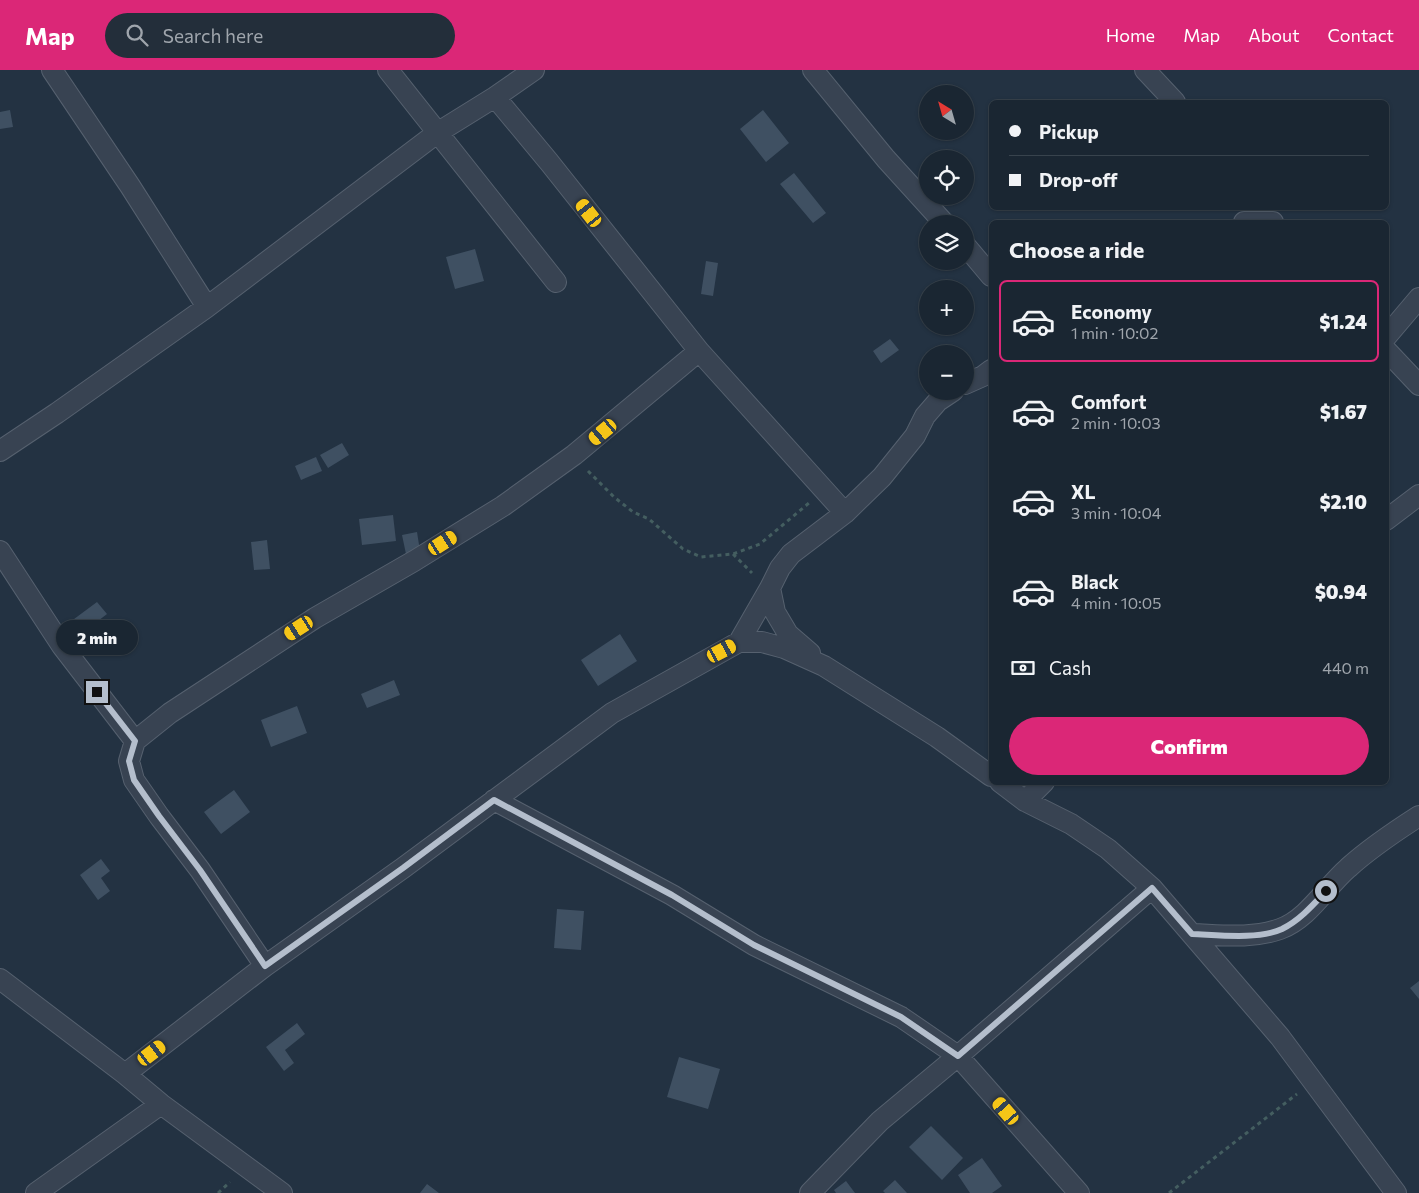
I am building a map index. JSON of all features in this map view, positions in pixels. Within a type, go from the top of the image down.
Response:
[{"type":"street","points":[[52,70],[130,186],[207,307]]},
{"type":"street","points":[[388,70],[556,282]]},
{"type":"street","points":[[0,451],[207,307],[437,133],[534,70]]},
{"type":"street","points":[[813,70],[886,159],[937,215]]},
{"type":"street","points":[[1144,70],[1173,100]]},
{"type":"street","points":[[495,97],[550,162],[699,351],[845,513]]},
{"type":"street","points":[[1269,210],[1277,220]]},
{"type":"street","points":[[974,256],[989,274]]},
{"type":"street","points":[[1389,333],[1419,298]]},
{"type":"street","points":[[265,966],[200,870],[134,780],[129,761],[135,741],[170,713],[316,618],[495,511],[574,455],[699,351]]},
{"type":"street","points":[[1389,353],[1419,385]]},
{"type":"street","points":[[974,380],[989,372]]},
{"type":"street","points":[[739,642],[780,568],[791,554],[845,513],[882,477],[915,436],[925,416],[940,400]]},
{"type":"street","points":[[1389,518],[1419,494]]},
{"type":"street","points":[[0,551],[62,646],[135,741]]},
{"type":"street","points":[[770,588],[775,612],[788,634],[824,666]]},
{"type":"street","points":[[125,1074],[265,966],[403,868],[612,713],[739,642],[770,644],[784,648],[824,666],[937,737],[989,775]]},
{"type":"street","points":[[1004,785],[1025,800],[1071,824],[1108,849],[1152,888],[1280,1037],[1396,1193]]},
{"type":"street","points":[[1025,800],[1041,785]]},
{"type":"street","points":[[494,800],[672,895],[754,945],[901,1017],[958,1056],[1080,1193]]},
{"type":"street","points":[[1192,934],[1248,936],[1281,929],[1306,913],[1347,868],[1386,837],[1419,816]]},
{"type":"street","points":[[810,1193],[880,1121],[1152,888]]},
{"type":"street","points":[[0,978],[161,1104],[282,1193]]},
{"type":"street","points":[[36,1193],[161,1104]]},
{"type":"path","points":[[574,455],[614,498],[633,512],[649,519],[683,549],[701,557],[733,554],[760,544],[824,490]]},
{"type":"path","points":[[1169,1193],[1312,1082]]},
{"type":"building","points":[[10,110],[13,127],[0,129],[0,112]]},
{"type":"building","points":[[763,110],[789,143],[766,162],[740,129]]},
{"type":"building","points":[[794,173],[826,213],[813,223],[780,184]]},
{"type":"building","points":[[475,249],[484,281],[455,289],[446,257]]},
{"type":"building","points":[[706,261],[718,263],[713,296],[701,294]]},
{"type":"building","points":[[890,339],[899,350],[881,363],[873,351]]},
{"type":"building","points":[[342,443],[349,455],[328,468],[320,455]]},
{"type":"building","points":[[316,457],[322,471],[301,480],[295,466]]},
{"type":"building","points":[[393,515],[396,541],[362,545],[359,519]]},
{"type":"building","points":[[417,532],[420,551],[406,554],[402,535]]},
{"type":"building","points":[[267,540],[270,569],[254,570],[251,542]]},
{"type":"building","points":[[97,602],[107,614],[76,638],[66,625]]},
{"type":"building","points":[[620,634],[637,661],[598,686],[581,660]]},
{"type":"building","points":[[394,680],[400,695],[367,708],[361,694]]},
{"type":"building","points":[[297,706],[307,733],[271,747],[261,720]]},
{"type":"building","points":[[234,790],[250,812],[221,834],[204,812]]},
{"type":"building","points":[[101,859],[110,871],[101,878],[110,891],[98,900],[80,875]]},
{"type":"building","points":[[557,909],[584,911],[581,950],[554,948]]},
{"type":"building","points":[[1419,981],[1419,999],[1410,988]]},
{"type":"building","points":[[297,1023],[305,1034],[285,1050],[294,1063],[284,1071],[266,1047]]},
{"type":"building","points":[[679,1057],[720,1069],[708,1109],[667,1097]]},
{"type":"building","points":[[931,1126],[963,1158],[942,1180],[909,1147]]},
{"type":"building","points":[[982,1158],[1002,1186],[992,1193],[970,1193],[958,1175]]},
{"type":"building","points":[[895,1180],[907,1193],[885,1193],[883,1191]]},
{"type":"building","points":[[846,1181],[855,1193],[836,1193],[834,1190]]},
{"type":"building","points":[[427,1184],[439,1193],[420,1193]]},
{"type":"route","points":[[97,692],[135,741],[129,761],[134,780],[200,870],[265,966],[403,868],[494,800],[672,895],[754,945],[901,1017],[958,1056],[1152,888],[1192,934],[1248,936],[1281,929],[1306,913],[1326,891]]}]
